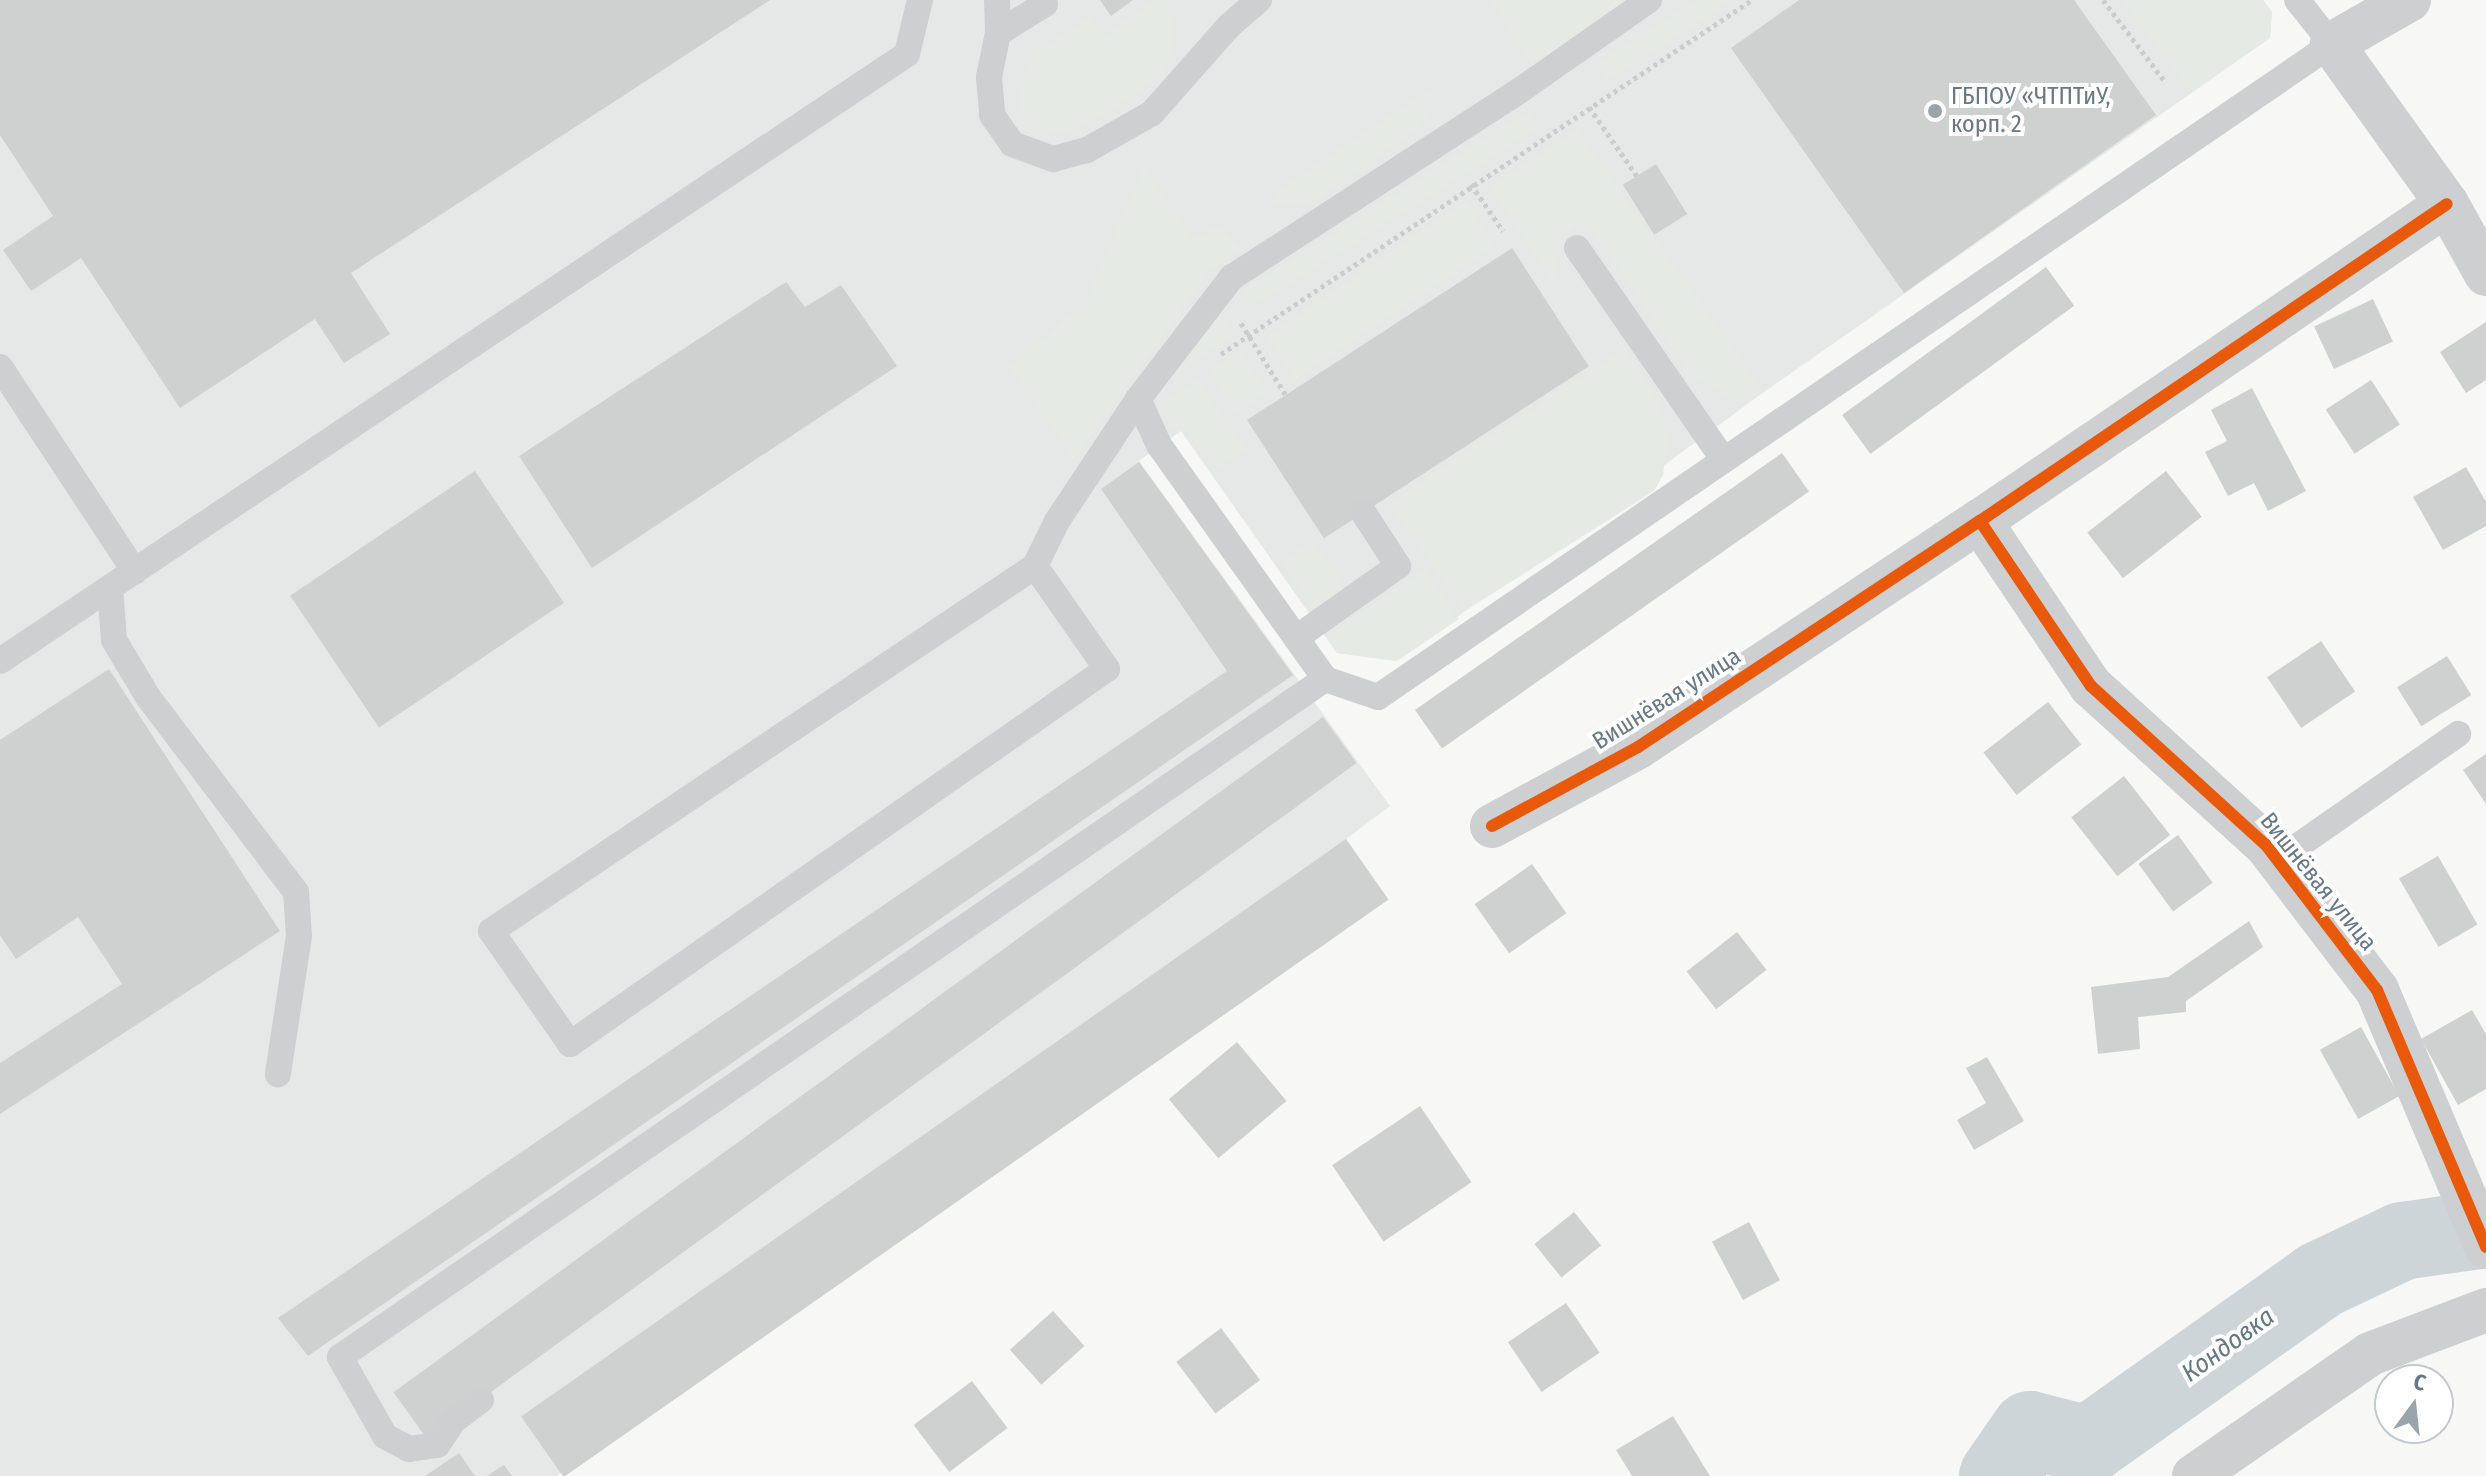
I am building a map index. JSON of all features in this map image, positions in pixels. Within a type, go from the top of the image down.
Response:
[{"type":"street","points":[[2409,0],[2332,44],[2447,204],[2486,274]]},
{"type":"street","name":"Вишнёвая улица","points":[[1492,826],[1638,747],[1980,521],[2447,204]]},
{"type":"street","name":"Вишнёвая улица","points":[[1980,521],[2091,686],[2266,845],[2377,990],[2486,1247]]},
{"type":"street","points":[[2194,1476],[2370,1354],[2486,1310]]},
{"type":"lane","points":[[0,661],[907,54],[920,0]]},
{"type":"lane","points":[[997,0],[998,33],[989,77],[992,115],[1012,144],[1053,159],[1087,150],[1152,113],[1229,26],[1259,0]]},
{"type":"lane","points":[[1035,566],[1107,669],[570,1044],[491,931],[1035,566],[1057,521],[1138,399],[1232,277],[1522,89],[1649,0]]},
{"type":"lane","points":[[1138,399],[1159,445],[1325,679],[1378,697],[2332,44],[2297,0]]},
{"type":"lane","points":[[998,33],[1045,4]]},
{"type":"lane","points":[[1577,248],[1723,459]]},
{"type":"lane","points":[[0,367],[135,572]]},
{"type":"lane","points":[[1296,638],[1398,566],[1363,512]]},
{"type":"lane","points":[[110,589],[114,640],[148,697],[296,892],[299,936],[278,1074]]},
{"type":"lane","points":[[481,1400],[454,1420],[437,1445],[409,1449],[385,1436],[340,1357],[1325,679]]},
{"type":"lane","points":[[2278,860],[2458,734]]},
{"type":"path","points":[[1213,359],[1471,184],[1752,0]]},
{"type":"path","points":[[2103,0],[2166,83]]},
{"type":"path","points":[[1589,107],[1637,176]]},
{"type":"path","points":[[1471,184],[1503,231]]},
{"type":"path","points":[[1221,291],[1285,394]]},
{"type":"shaded area","points":[[0,0],[2263,0],[2272,12],[2270,38],[1764,392],[1397,661],[1337,653],[1181,431],[1139,461],[1390,806],[1346,839],[1388,900],[557,1476],[0,1476]]},
{"type":"shaded area","points":[[1154,0],[1166,0],[1172,23],[1174,44],[1163,74],[1100,118],[1065,131],[1038,129],[1023,117],[1021,95],[1026,70],[1038,53],[1088,17],[1104,37]]},
{"type":"shaded area","points":[[1626,0],[1532,66],[1492,2]]},
{"type":"shaded area","points":[[1695,0],[1732,0],[1608,81],[1597,64]]},
{"type":"shaded area","points":[[2122,0],[2263,0],[2272,12],[2270,38],[2190,92]]},
{"type":"shaded area","points":[[1432,88],[1432,109],[1418,129],[1309,205],[1274,203],[1279,191]]},
{"type":"shaded area","points":[[1528,112],[1538,128],[1251,307],[1241,291]]},
{"type":"shaded area","points":[[1577,130],[1764,392],[1739,403],[1693,377],[1585,220],[1550,243],[1559,268],[1554,284],[1490,187]]},
{"type":"shaded area","points":[[1144,166],[1193,240],[1220,225],[1241,250],[1209,271],[1074,459],[1010,367],[1085,303]]},
{"type":"shaded area","points":[[1466,202],[1495,245],[1295,380],[1266,337]]},
{"type":"shaded area","points":[[1223,316],[1233,335],[1169,380],[1193,341]]},
{"type":"shaded area","points":[[1623,349],[1652,390],[1664,419],[1667,441],[1663,475],[1654,491],[1465,611],[1389,504]]},
{"type":"shaded area","points":[[1240,350],[1267,392],[1236,412],[1209,370]]},
{"type":"shaded area","points":[[1197,380],[1246,449],[1215,471],[1181,424],[1174,429],[1165,417],[1170,399]]},
{"type":"shaded area","points":[[1312,541],[1345,586],[1314,609],[1281,563]]},
{"type":"shaded area","points":[[1425,569],[1459,619],[1397,661],[1337,653],[1326,637]]},
{"type":"building","points":[[0,0],[770,0],[351,273],[390,334],[344,363],[315,319],[180,408],[81,258],[31,291],[3,250],[53,216],[0,135]]},
{"type":"building","points":[[1100,0],[1133,0],[1111,16]]},
{"type":"building","name":"ГБПОУ «ЧТПТиУ, корп. 2","points":[[1799,0],[2074,0],[2156,115],[1904,293],[1731,48]]},
{"type":"building","points":[[1656,164],[1687,214],[1654,235],[1623,185]]},
{"type":"building","points":[[1512,248],[1589,366],[1324,538],[1247,420]]},
{"type":"building","points":[[2046,267],[2074,306],[1870,454],[1842,415]]},
{"type":"building","points":[[786,282],[805,307],[841,285],[897,366],[592,568],[519,456]]},
{"type":"building","points":[[2373,299],[2393,342],[2334,369],[2314,326]]},
{"type":"building","points":[[2486,322],[2486,380],[2466,393],[2440,352]]},
{"type":"building","points":[[2371,380],[2400,424],[2355,454],[2326,409]]},
{"type":"building","points":[[2252,388],[2306,491],[2268,511],[2254,483],[2228,496],[2205,452],[2227,441],[2211,410]]},
{"type":"building","points":[[1782,453],[1809,492],[1442,748],[1415,710]]},
{"type":"building","points":[[1139,462],[1293,675],[308,1356],[278,1318],[1227,671],[1101,489]]},
{"type":"building","points":[[2466,467],[2486,502],[2486,526],[2443,550],[2413,497]]},
{"type":"building","points":[[475,471],[564,603],[379,728],[290,596]]},
{"type":"building","points":[[2166,471],[2202,517],[2123,578],[2087,533]]},
{"type":"building","points":[[2321,641],[2355,692],[2301,728],[2267,677]]},
{"type":"building","points":[[2447,656],[2471,695],[2421,726],[2397,687]]},
{"type":"building","points":[[109,669],[280,931],[0,1114],[0,1063],[122,984],[78,917],[16,959],[0,935],[0,740]]},
{"type":"building","points":[[2048,702],[2081,745],[2017,795],[1983,752]]},
{"type":"building","points":[[1323,717],[1357,763],[427,1438],[393,1392]]},
{"type":"building","points":[[2486,754],[2486,804],[2463,770]]},
{"type":"building","points":[[2124,776],[2170,835],[2117,876],[2071,817]]},
{"type":"building","points":[[2178,835],[2213,883],[2173,912],[2138,864]]},
{"type":"building","points":[[1346,839],[1388,900],[565,1476],[521,1417]]},
{"type":"building","points":[[2438,856],[2478,924],[2439,947],[2399,878]]},
{"type":"building","points":[[1532,864],[1566,913],[1509,953],[1475,904]]},
{"type":"building","points":[[2249,921],[2263,947],[2186,1001],[2186,1012],[2138,1017],[2140,1049],[2098,1054],[2091,987],[2168,977]]},
{"type":"building","points":[[1737,932],[1767,970],[1716,1009],[1687,971]]},
{"type":"building","points":[[2472,1010],[2486,1034],[2486,1089],[2458,1105],[2421,1039]]},
{"type":"building","points":[[2361,1027],[2399,1096],[2358,1119],[2320,1050]]},
{"type":"building","points":[[1237,1042],[1286,1101],[1218,1158],[1169,1099]]},
{"type":"building","points":[[1987,1057],[2024,1121],[1974,1150],[1957,1120],[1986,1103],[1966,1068]]},
{"type":"building","points":[[1420,1106],[1471,1182],[1384,1242],[1332,1165]]},
{"type":"building","points":[[1574,1212],[1601,1245],[1561,1278],[1534,1244]]},
{"type":"building","points":[[1749,1222],[1780,1280],[1743,1300],[1712,1242]]},
{"type":"building","points":[[1566,1303],[1600,1353],[1542,1392],[1508,1342]]},
{"type":"building","points":[[1053,1311],[1084,1346],[1041,1385],[1010,1350]]},
{"type":"building","points":[[1221,1328],[1260,1380],[1215,1414],[1176,1362]]},
{"type":"building","points":[[972,1381],[1008,1428],[949,1472],[914,1425]]},
{"type":"building","points":[[1673,1416],[1710,1476],[1632,1476],[1616,1450]]},
{"type":"building","points":[[459,1453],[475,1476],[425,1476]]},
{"type":"building","points":[[504,1465],[512,1476],[487,1476]]},
{"type":"waterway","name":"Кондовка","points":[[1998,1476],[2030,1430],[2088,1445],[2320,1280],[2402,1241],[2486,1229]]},
{"type":"cycle path","points":[[1980,521],[2447,204]]},
{"type":"cycle path","points":[[1492,826],[1638,747],[1980,521],[2091,686],[2266,845],[2377,990],[2486,1247]]},
{"type":"place","name":"ГБПОУ «ЧТПТиУ, корп. 2","points":[[1935,111]]}]
